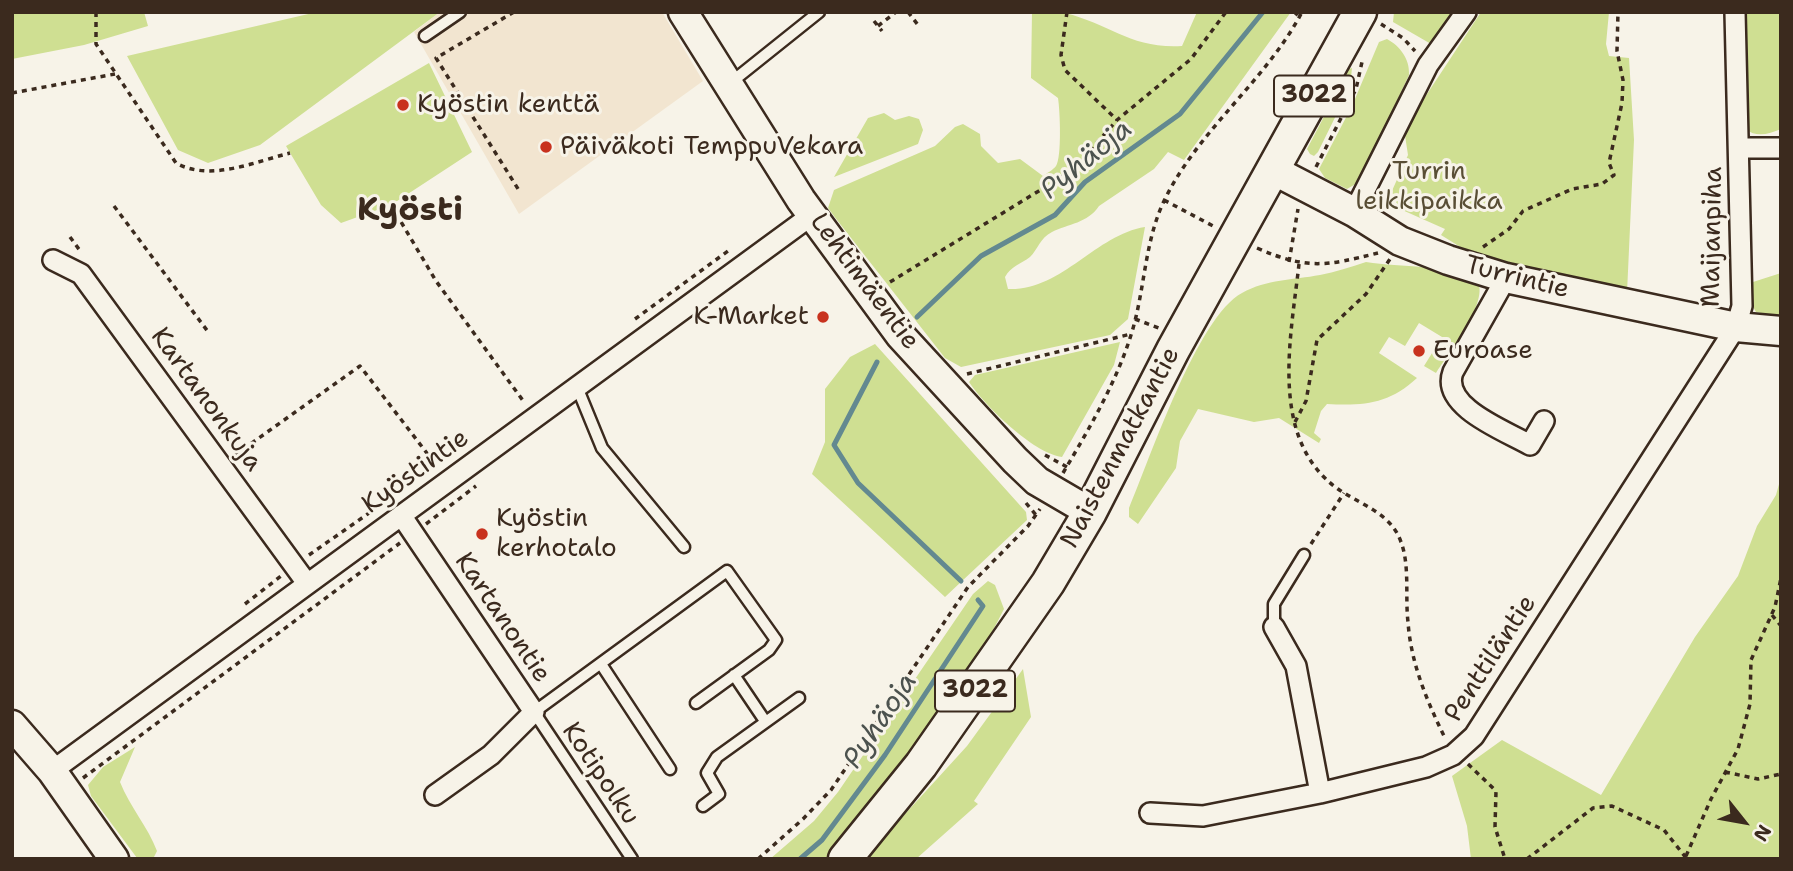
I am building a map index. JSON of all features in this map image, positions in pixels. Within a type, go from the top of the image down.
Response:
[{"type":"main road","name":"Naistenmatkantie","points":[[845,859],[898,797],[1048,583],[1090,512],[1173,350],[1273,170],[1370,18]]},
{"type":"street","name":"Lehtimäentie","points":[[683,12],[812,215],[900,335],[995,440],[1052,491],[1090,512]]},
{"type":"street","points":[[1354,212],[1428,65],[1466,12]]},
{"type":"street","name":"Maijanpiha","points":[[1735,12],[1741,148],[1742,306],[1736,327]]},
{"type":"street","name":"Maijanpiha","points":[[1741,148],[1781,148]]},
{"type":"street","name":"Turrintie","points":[[1273,170],[1354,212],[1401,242],[1506,278],[1736,327],[1781,331]]},
{"type":"street","name":"Kyöstintie","points":[[52,771],[306,582],[401,516],[812,215]]},
{"type":"street","name":"Kartanonkuja","points":[[53,260],[81,274],[306,582]]},
{"type":"street","points":[[1506,278],[1453,372],[1452,390],[1460,403],[1471,412],[1530,445],[1544,421]]},
{"type":"street","name":"Penttiläntie","points":[[1150,813],[1203,816],[1320,793],[1426,767],[1453,755],[1474,736],[1736,327]]},
{"type":"street","name":"Kartanontie","points":[[401,516],[534,712],[491,755],[435,795]]},
{"type":"street","points":[[1275,627],[1296,666],[1320,793]]},
{"type":"street","points":[[12,725],[52,771],[107,857]]},
{"type":"lane","points":[[425,36],[460,12]]},
{"type":"lane","points":[[729,84],[819,12]]},
{"type":"lane","points":[[577,387],[602,448],[684,547]]},
{"type":"lane","points":[[1275,627],[1274,604],[1304,555]]},
{"type":"lane","points":[[534,712],[727,571],[776,640],[769,650],[696,703]]},
{"type":"lane","points":[[601,664],[670,769]]},
{"type":"lane","points":[[734,676],[765,721]]},
{"type":"lane","points":[[703,806],[719,794],[707,773],[710,765],[799,698]]},
{"type":"lane","name":"Kotipolku","points":[[534,712],[632,859]]},
{"type":"path","points":[[96,12],[96,44],[176,163],[188,170],[205,172],[290,153]]},
{"type":"path","points":[[514,12],[436,58],[520,192]]},
{"type":"path","points":[[878,26],[896,12]]},
{"type":"path","points":[[908,12],[918,25]]},
{"type":"path","points":[[1068,12],[1061,55],[1065,70],[1117,120]]},
{"type":"path","points":[[870,295],[1073,170],[1117,120],[1191,59],[1226,12]]},
{"type":"path","points":[[758,859],[803,820],[831,790],[968,587],[1036,515],[1052,491],[1103,401],[1131,334],[1150,242],[1164,200],[1190,159],[1301,15],[1294,12]]},
{"type":"path","points":[[1474,253],[1509,229],[1523,211],[1572,189],[1602,184],[1614,175],[1609,163],[1622,103],[1623,80],[1617,51],[1618,12]]},
{"type":"path","points":[[1370,18],[1403,38],[1428,65]]},
{"type":"path","points":[[874,21],[882,31]]},
{"type":"path","points":[[1289,262],[1298,210],[1356,89],[1362,59]]},
{"type":"path","points":[[12,93],[115,74]]},
{"type":"path","points":[[1164,200],[1216,227]]},
{"type":"path","points":[[391,205],[436,281],[536,418]]},
{"type":"path","points":[[114,206],[209,333]]},
{"type":"path","points":[[1255,247],[1299,264],[1340,262],[1381,252],[1401,242]]},
{"type":"path","points":[[1294,424],[1306,401],[1317,340],[1366,294],[1401,242]]},
{"type":"path","points":[[1299,264],[1290,374],[1294,424],[1306,457],[1317,472],[1344,493],[1385,518],[1402,545],[1408,625],[1418,675],[1453,755],[1475,768],[1496,791],[1495,827],[1505,859]]},
{"type":"path","points":[[1135,319],[1160,328]]},
{"type":"path","points":[[955,377],[1131,334]]},
{"type":"path","points":[[231,458],[360,366],[436,465]]},
{"type":"path","points":[[80,780],[484,481]]},
{"type":"path","points":[[1304,555],[1344,493]]},
{"type":"path","points":[[1021,497],[1036,515]]},
{"type":"path","points":[[1527,859],[1592,808],[1612,806],[1664,830],[1687,857],[1738,749],[1750,704],[1751,660],[1772,615],[1781,578]]},
{"type":"path","points":[[1772,615],[1781,626]]},
{"type":"path","points":[[1725,772],[1758,779],[1781,774]]},
{"type":"shaded area","name":"Päiväkoti TemppuVekara","points":[[440,12],[662,12],[703,81],[519,214],[414,32]]},
{"type":"green space","points":[[12,12],[144,12],[148,26],[84,45],[12,59]]},
{"type":"green space","points":[[317,12],[440,12],[260,145],[208,163],[178,150],[127,56]]},
{"type":"green space","points":[[1032,12],[1061,12],[1134,40],[1164,46],[1182,46],[1197,12],[1291,12],[1184,160],[1168,152],[1154,169],[1099,206],[1089,216],[1048,234],[1030,257],[1005,277],[1008,289],[1045,281],[1110,240],[1145,227],[1128,319],[1110,335],[961,367],[945,358],[828,208],[834,190],[935,146],[955,127],[963,124],[980,134],[981,146],[998,163],[1020,159],[1043,176],[1055,167],[1060,144],[1058,98],[1031,78]]},
{"type":"green space","points":[[1394,12],[1456,12],[1440,38],[1431,44],[1393,22]]},
{"type":"green space","name":"Turrin leikkipaikka","points":[[1481,12],[1609,12],[1606,44],[1609,56],[1629,58],[1634,140],[1627,293],[1478,258],[1441,235],[1445,229],[1400,209],[1391,193],[1408,155],[1404,129]]},
{"type":"green space","points":[[1746,12],[1781,12],[1781,129],[1767,134],[1754,134],[1746,129]]},
{"type":"green space","points":[[1387,39],[1403,54],[1409,75],[1359,182],[1347,189],[1325,178],[1319,169],[1352,106],[1379,42]]},
{"type":"green space","name":"Kyöstin kenttä","points":[[429,63],[472,152],[391,205],[341,223],[321,205],[286,146]]},
{"type":"green space","points":[[1352,68],[1350,87],[1314,156],[1307,149],[1349,69]]},
{"type":"green space","points":[[884,113],[895,120],[909,116],[919,119],[923,130],[918,144],[834,177],[868,118]]},
{"type":"green space","points":[[1366,262],[1438,269],[1478,282],[1480,291],[1472,315],[1436,373],[1424,366],[1442,337],[1419,323],[1405,346],[1389,337],[1379,353],[1417,378],[1407,387],[1375,402],[1327,404],[1321,411],[1314,433],[1321,439],[1319,443],[1279,418],[1254,422],[1198,409],[1180,441],[1176,468],[1138,524],[1129,517],[1129,508],[1176,391],[1208,330],[1225,307],[1251,288],[1326,274]]},
{"type":"green space","points":[[1781,273],[1781,317],[1756,312],[1751,303],[1753,282]]},
{"type":"green space","points":[[1120,342],[1114,365],[1062,457],[1050,454],[1024,438],[986,403],[969,382],[975,375]]},
{"type":"green space","points":[[875,344],[1026,512],[1027,520],[945,597],[812,474],[825,442],[825,389],[850,357]]},
{"type":"green space","points":[[1781,477],[1781,859],[1471,859],[1467,826],[1452,776],[1502,740],[1601,795],[1695,637],[1738,576],[1757,526],[1776,495]]},
{"type":"green space","points":[[988,581],[995,585],[1004,609],[993,630],[969,671],[864,814],[825,859],[770,859],[814,821],[838,792],[973,594]]},
{"type":"green space","points":[[1023,669],[1031,717],[974,801],[978,804],[916,859],[864,859],[967,746]]},
{"type":"green space","points":[[135,747],[120,782],[157,851],[153,859],[137,858],[91,796],[88,785],[103,767]]},
{"type":"waterway","name":"Pyhäoja","points":[[917,317],[981,256],[1055,215],[1085,182],[1180,114],[1263,12]]},
{"type":"waterway","name":"Pyhäoja","points":[[877,362],[834,445],[858,483],[961,581]]},
{"type":"waterway","name":"Pyhäoja","points":[[800,859],[822,840],[885,755],[983,606],[978,600]]},
{"type":"place","name":"Kyöstin kenttä","points":[[403,105]]},
{"type":"place","name":"Päiväkoti TemppuVekara","points":[[546,147]]},
{"type":"place","name":"K-Market","points":[[823,317]]},
{"type":"place","name":"Euroase","points":[[1419,351]]},
{"type":"place","name":"Kyöstin kerhotalo","points":[[482,534]]},
{"type":"district","name":"Kyösti","points":[[410,211]]}]
